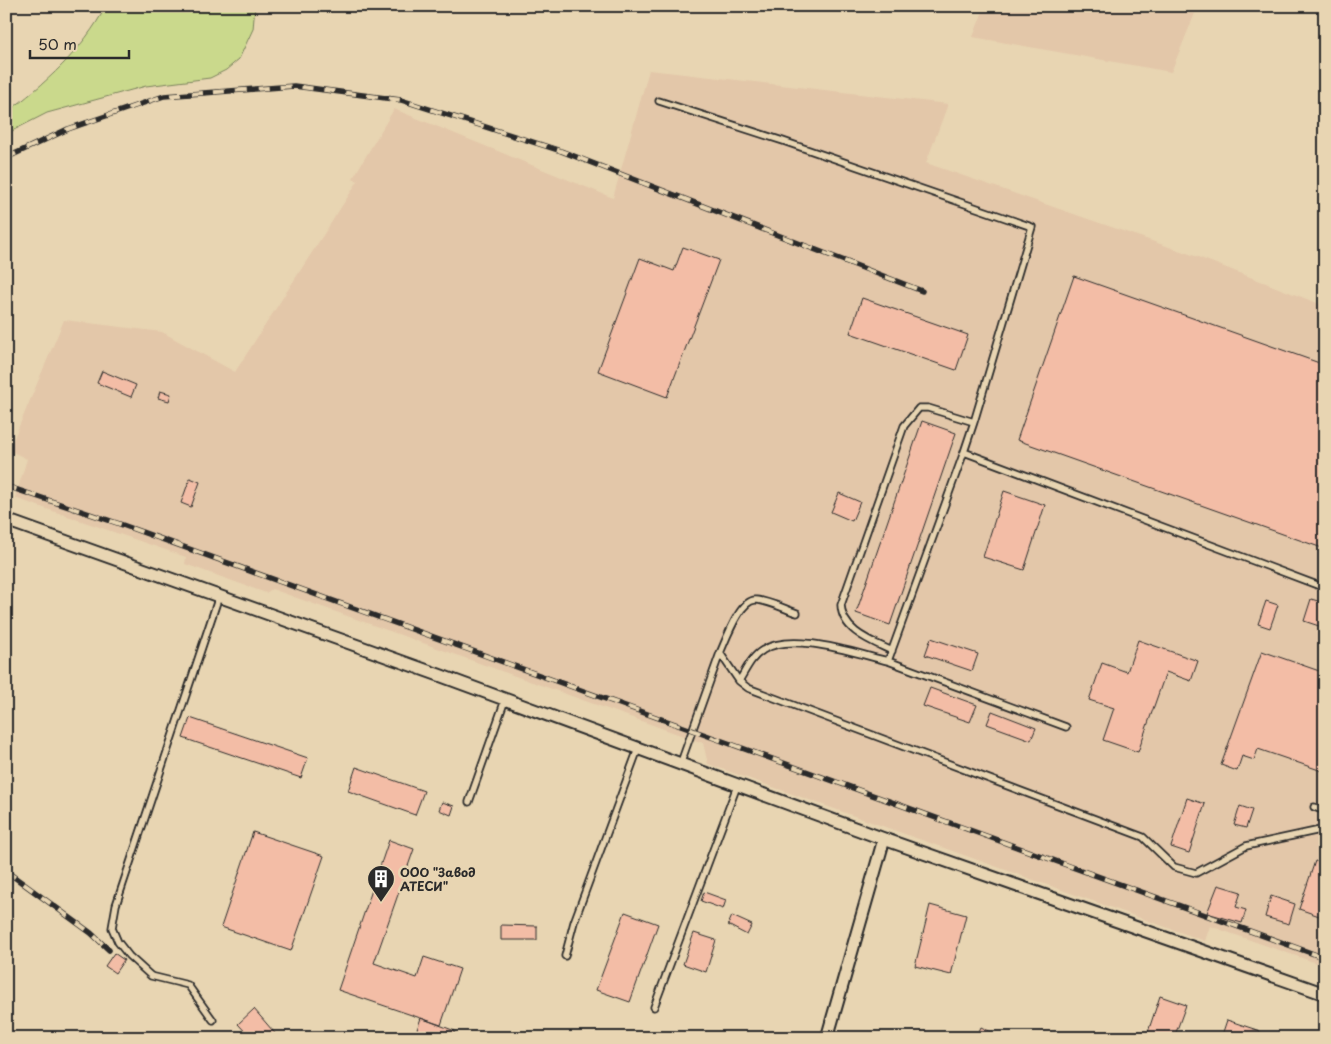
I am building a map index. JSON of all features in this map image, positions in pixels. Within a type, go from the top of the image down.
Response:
[{"type":"street","points":[[6,520],[884,839],[1325,994]]},
{"type":"street","points":[[827,1038],[884,839]]},
{"type":"lane","points":[[659,101],[783,141],[1032,227],[974,422],[888,661]]},
{"type":"lane","points":[[892,651],[855,633],[841,615],[841,604],[849,579],[904,426],[910,416],[919,408],[928,408],[974,422]]},
{"type":"lane","points":[[964,452],[1325,588]]},
{"type":"lane","points":[[214,1020],[188,985],[151,976],[118,942],[112,928],[116,905],[219,596]]},
{"type":"lane","points":[[680,765],[720,652],[737,616],[749,602],[756,600],[798,614]]},
{"type":"lane","points":[[739,681],[750,662],[763,649],[783,643],[814,644],[888,661],[1066,726]]},
{"type":"lane","points":[[720,652],[739,681],[748,688],[1143,837],[1152,842],[1174,867],[1185,872],[1196,873],[1246,846],[1325,829]]},
{"type":"lane","points":[[469,802],[505,700]]},
{"type":"lane","points":[[565,956],[574,922],[638,749]]},
{"type":"lane","points":[[654,1008],[737,786]]},
{"type":"lane","points":[[1314,807],[1325,811]]},
{"type":"shaded area","points":[[985,6],[1198,6],[1171,72],[973,37]]},
{"type":"shaded area","points":[[649,70],[948,104],[926,163],[1198,257],[1325,306],[1325,966],[1210,926],[1205,941],[708,764],[703,743],[272,589],[266,593],[185,564],[186,557],[15,498],[27,459],[9,450],[64,320],[162,332],[235,372],[358,181],[353,178],[394,109],[613,198]]},
{"type":"green space","points":[[106,6],[255,6],[253,29],[239,59],[226,70],[210,78],[146,86],[47,113],[6,134],[6,113],[49,78],[75,52]]},
{"type":"building","points":[[683,247],[719,260],[667,397],[598,371],[640,258],[674,271]]},
{"type":"building","points":[[1074,276],[1325,365],[1325,549],[1017,440]]},
{"type":"building","points":[[862,298],[968,335],[956,370],[850,333]]},
{"type":"building","points":[[102,371],[136,385],[131,397],[97,383]]},
{"type":"building","points":[[160,391],[171,394],[169,401],[158,398]]},
{"type":"building","points":[[922,421],[956,433],[890,625],[856,613]]},
{"type":"building","points":[[190,478],[200,482],[191,507],[181,503]]},
{"type":"building","points":[[1004,491],[1045,505],[1024,570],[983,557]]},
{"type":"building","points":[[839,493],[860,502],[852,521],[831,512]]},
{"type":"building","points":[[1311,599],[1325,603],[1325,628],[1304,621]]},
{"type":"building","points":[[1266,601],[1278,605],[1270,628],[1258,624]]},
{"type":"building","points":[[931,638],[978,654],[972,671],[925,655]]},
{"type":"building","points":[[1138,640],[1198,661],[1191,681],[1166,672],[1138,752],[1103,740],[1114,708],[1089,700],[1102,663],[1127,672]]},
{"type":"building","points":[[1262,651],[1325,673],[1325,772],[1258,749],[1254,760],[1242,756],[1237,771],[1221,765]]},
{"type":"building","points":[[930,688],[977,705],[970,722],[923,706]]},
{"type":"building","points":[[992,711],[1036,728],[1031,740],[987,724]]},
{"type":"building","points":[[190,718],[308,758],[301,778],[183,738]]},
{"type":"building","points":[[356,767],[424,791],[415,815],[348,791]]},
{"type":"building","points":[[1187,798],[1205,804],[1189,853],[1171,847]]},
{"type":"building","points":[[442,802],[454,806],[451,815],[439,810]]},
{"type":"building","points":[[1240,806],[1252,810],[1246,828],[1234,825]]},
{"type":"building","points":[[253,832],[324,856],[291,951],[221,927]]},
{"type":"building","name":"ООО \"Завод АТЕСИ\"","points":[[389,840],[414,849],[374,963],[417,978],[424,957],[460,969],[441,1025],[338,990]]},
{"type":"building","points":[[1315,861],[1325,864],[1325,918],[1299,909]]},
{"type":"building","points":[[1218,885],[1241,892],[1236,907],[1246,910],[1242,923],[1207,913]]},
{"type":"building","points":[[704,892],[726,900],[723,909],[701,901]]},
{"type":"building","points":[[1271,896],[1295,904],[1289,924],[1265,917]]},
{"type":"building","points":[[930,905],[966,915],[951,975],[915,966]]},
{"type":"building","points":[[625,912],[658,924],[630,1002],[596,990]]},
{"type":"building","points":[[732,916],[752,925],[747,935],[728,925]]},
{"type":"building","points":[[501,925],[537,926],[537,940],[501,940]]},
{"type":"building","points":[[694,933],[716,940],[706,972],[683,964]]},
{"type":"building","points":[[114,953],[124,960],[115,973],[105,966]]},
{"type":"building","points":[[1160,996],[1186,1005],[1174,1038],[1146,1038]]},
{"type":"building","points":[[254,1009],[279,1038],[251,1038],[238,1024]]},
{"type":"building","points":[[421,1018],[455,1031],[453,1038],[414,1038]]},
{"type":"building","points":[[1227,1020],[1260,1031],[1258,1038],[1221,1038]]},
{"type":"building","points":[[981,1027],[1003,1038],[976,1038]]},
{"type":"building","points":[[245,1031],[251,1038],[237,1038]]},
{"type":"railway","points":[[6,158],[68,129],[164,96],[294,86],[401,100],[561,151],[922,291]]},
{"type":"railway","points":[[6,486],[117,523],[1325,958]]},
{"type":"railway","points":[[6,871],[91,933],[109,950]]},
{"type":"place","name":"ООО \"Завод АТЕСИ\"","points":[[381,903]]}]
